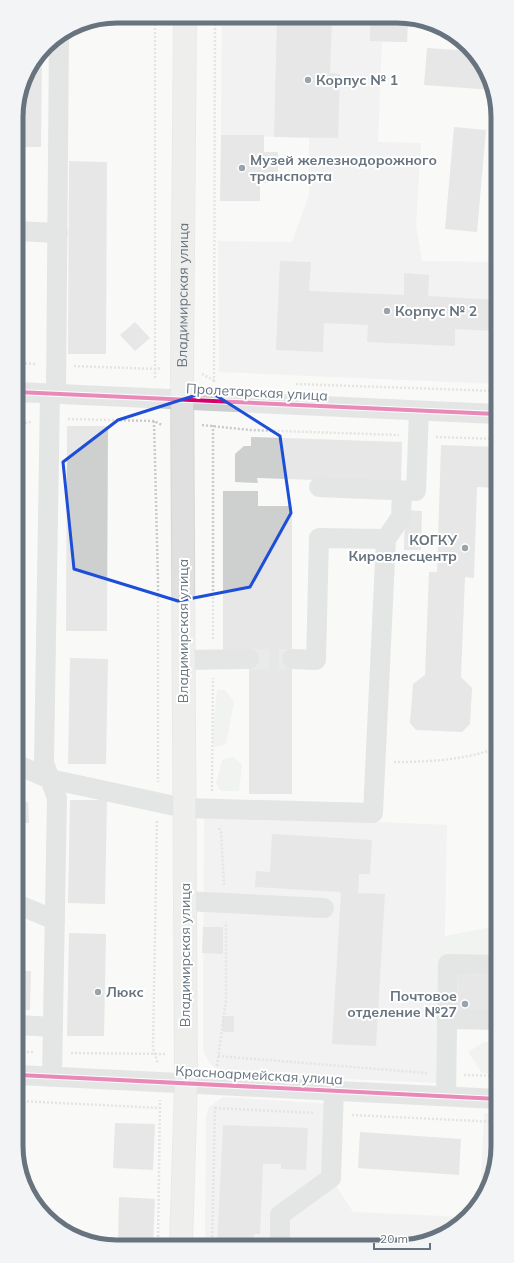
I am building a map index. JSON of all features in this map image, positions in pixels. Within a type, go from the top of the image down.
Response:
[{"type":"main road","name":"Владимирская улица","points":[[181,1240],[186,1083],[182,400],[185,23]]},
{"type":"street","points":[[52,1077],[57,798],[44,763],[50,419],[57,365],[59,43]]},
{"type":"street","points":[[23,231],[58,233]]},
{"type":"street","name":"Пролетарская улица","points":[[23,392],[491,414]]},
{"type":"street","points":[[319,487],[416,491],[419,411]]},
{"type":"street","points":[[23,767],[50,779],[184,808],[373,813],[386,539],[401,517],[402,491]]},
{"type":"street","points":[[292,659],[316,660],[319,538],[386,539]]},
{"type":"street","points":[[184,660],[249,659]]},
{"type":"street","points":[[185,901],[324,908]]},
{"type":"street","points":[[23,907],[55,920]]},
{"type":"street","points":[[446,1096],[448,964],[491,965]]},
{"type":"street","points":[[447,1019],[491,1020]]},
{"type":"street","points":[[23,1025],[53,1027]]},
{"type":"street","name":"Красноармейская улица","points":[[23,1075],[491,1099]]},
{"type":"street","points":[[280,1240],[280,1215],[331,1178],[334,1090]]},
{"type":"path","points":[[155,23],[155,385]]},
{"type":"path","points":[[214,386],[215,23]]},
{"type":"path","points":[[23,363],[156,369],[162,368]]},
{"type":"path","points":[[199,372],[214,381],[222,381]]},
{"type":"path","points":[[292,384],[491,391]]},
{"type":"path","points":[[23,423],[50,419],[154,421],[163,425]]},
{"type":"path","points":[[154,421],[158,582],[158,802],[153,1048],[158,1066]]},
{"type":"path","points":[[200,425],[213,425],[250,430],[491,439]]},
{"type":"path","points":[[213,425],[212,777],[214,819],[221,832],[225,903],[226,1000],[217,1069]]},
{"type":"path","points":[[375,762],[435,762],[491,750]]},
{"type":"path","points":[[23,1052],[171,1054]]},
{"type":"path","points":[[218,1056],[446,1074],[491,1076]]},
{"type":"path","points":[[158,1240],[160,1092]]},
{"type":"path","points":[[23,1100],[160,1108]]},
{"type":"path","points":[[212,1240],[215,1101]]},
{"type":"path","points":[[215,1108],[491,1122]]},
{"type":"highlighted area","points":[[209,391],[280,436],[291,513],[250,587],[178,601],[74,569],[63,462],[118,420]]},
{"type":"shaded area","points":[[222,23],[408,24],[407,42],[382,42],[378,142],[421,143],[416,224],[422,261],[491,262],[491,384],[219,372],[218,241],[292,242],[309,195],[309,138],[221,135]]},
{"type":"shaded area","points":[[217,690],[225,690],[234,702],[226,744],[215,747],[212,739]]},
{"type":"shaded area","points":[[233,757],[242,765],[239,791],[221,791],[216,784],[222,760]]},
{"type":"shaded area","points":[[204,814],[447,825],[442,1083],[224,1074],[210,1064],[203,1050]]},
{"type":"shaded area","points":[[491,927],[491,957],[446,959],[431,945],[445,936]]},
{"type":"shaded area","points":[[484,1042],[491,1043],[491,1074],[482,1073],[468,1052]]},
{"type":"shaded area","points":[[223,1097],[334,1104],[331,1178],[353,1212],[459,1217],[433,1233],[410,1239],[205,1240],[206,1117],[209,1107]]},
{"type":"shaded area","points":[[484,1113],[491,1113],[491,1153],[488,1171],[481,1188]]},
{"type":"building","name":"Корпус № 1","points":[[277,23],[332,23],[330,73],[340,74],[338,138],[274,137]]},
{"type":"building","points":[[370,23],[408,24],[407,42],[370,41]]},
{"type":"building","points":[[427,48],[464,50],[478,70],[487,90],[424,85]]},
{"type":"building","points":[[42,61],[41,147],[23,147],[23,110],[26,92],[30,81]]},
{"type":"building","points":[[454,127],[486,130],[477,232],[445,229]]},
{"type":"building","points":[[221,135],[264,135],[264,152],[278,152],[278,183],[260,183],[260,201],[220,201]]},
{"type":"building","points":[[69,161],[107,162],[106,354],[68,354]]},
{"type":"building","name":"Корпус № 2","points":[[280,261],[311,262],[309,291],[404,295],[404,273],[429,275],[428,296],[491,300],[491,331],[455,329],[455,346],[367,342],[368,325],[324,323],[323,352],[276,350]]},
{"type":"building","points":[[135,322],[150,338],[135,351],[120,335]]},
{"type":"building","points":[[67,426],[108,426],[107,631],[66,631]]},
{"type":"building","points":[[251,437],[402,442],[401,483],[257,478],[258,483],[235,482],[235,454],[244,446],[251,446]]},
{"type":"building","points":[[441,445],[491,447],[491,488],[477,487],[474,578],[465,577],[461,677],[472,688],[470,724],[462,732],[416,730],[410,723],[413,684],[425,675],[429,572],[437,572]]},
{"type":"building","points":[[223,491],[258,491],[258,506],[292,506],[292,794],[249,794],[249,652],[223,652]]},
{"type":"building","points":[[405,510],[422,511],[421,550],[404,550]]},
{"type":"building","points":[[70,658],[108,659],[106,764],[68,764]]},
{"type":"building","points":[[70,800],[107,800],[105,904],[68,903]]},
{"type":"building","points":[[23,802],[28,802],[29,823],[25,823],[25,842],[23,842]]},
{"type":"building","points":[[272,834],[372,840],[370,874],[359,874],[358,893],[385,894],[376,1046],[332,1044],[341,892],[255,887],[256,871],[270,872]]},
{"type":"building","points":[[203,927],[223,927],[223,954],[202,953]]},
{"type":"building","points":[[69,933],[106,934],[104,1036],[67,1036]]},
{"type":"building","points":[[23,971],[31,971],[30,1010],[23,1010]]},
{"type":"building","points":[[458,974],[491,975],[491,1015],[457,1014]]},
{"type":"building","points":[[222,1016],[234,1016],[234,1032],[223,1032]]},
{"type":"building","points":[[115,1123],[155,1124],[153,1170],[113,1168]]},
{"type":"building","points":[[223,1125],[308,1128],[306,1170],[281,1169],[281,1164],[263,1164],[260,1234],[254,1234],[254,1240],[217,1240]]},
{"type":"building","points":[[360,1132],[461,1139],[459,1175],[358,1168]]},
{"type":"building","points":[[119,1197],[155,1199],[153,1240],[118,1240]]},
{"type":"tunnel","points":[[249,659],[292,659]]},
{"type":"cycle path","points":[[23,392],[491,414]]},
{"type":"cycle path","points":[[23,1075],[491,1099]]},
{"type":"place","name":"Корпус № 1","points":[[308,80]]},
{"type":"place","name":"Музей железнодорожного транспорта","points":[[242,168]]},
{"type":"place","name":"Корпус № 2","points":[[387,311]]},
{"type":"place","name":"КОГКУ Кировлесцентр","points":[[465,548]]},
{"type":"place","name":"Люкс","points":[[98,992]]},
{"type":"place","name":"Почтовое отделение №27","points":[[465,1004]]}]
